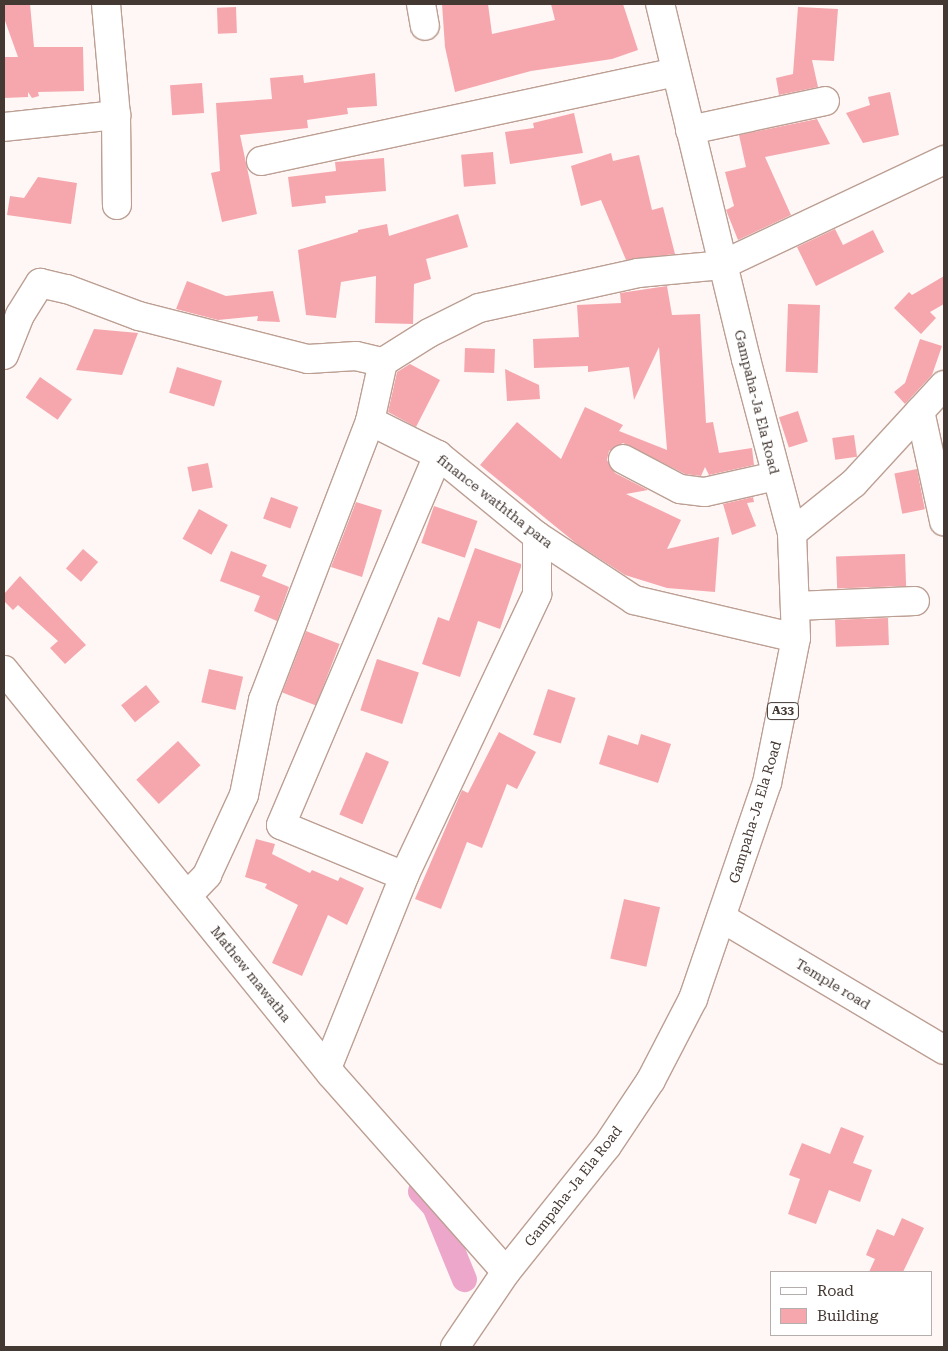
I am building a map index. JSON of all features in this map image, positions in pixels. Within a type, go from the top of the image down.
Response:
[{"type":"main road","points":[[106,4],[116,115],[117,205]]},
{"type":"main road","name":"Gampaha-Ja Ela Road","points":[[456,1347],[506,1272],[607,1146],[651,1080],[693,999],[767,783],[796,638],[792,533],[722,265],[676,72],[666,5]]},
{"type":"main road","points":[[261,161],[676,72]]},
{"type":"main road","points":[[690,130],[825,101]]},
{"type":"main road","points":[[4,127],[116,115]]},
{"type":"main road","points":[[4,355],[20,315],[40,283],[66,289],[139,316],[308,359],[356,356],[383,362],[429,333],[479,308],[638,273],[722,265],[944,160]]},
{"type":"main road","points":[[188,895],[207,875],[244,795],[262,700],[370,421],[383,362]]},
{"type":"main road","points":[[792,533],[854,483],[944,386]]},
{"type":"main road","points":[[920,411],[944,521]]},
{"type":"main road","name":"finance waththa para","points":[[370,421],[438,455],[537,536],[634,600],[796,638]]},
{"type":"main road","points":[[404,876],[281,825],[438,455]]},
{"type":"main road","points":[[623,459],[680,489],[705,492],[776,476]]},
{"type":"main road","points":[[327,1068],[404,876],[536,594],[537,536]]},
{"type":"main road","points":[[794,606],[916,601]]},
{"type":"main road","name":"Mathew mawatha","points":[[4,670],[327,1068],[506,1272]]},
{"type":"main road","name":"Temple road","points":[[722,918],[942,1041]]},
{"type":"building","points":[[4,4],[30,4],[34,47],[83,47],[84,91],[38,92],[39,96],[32,98],[28,92],[28,97],[4,98],[4,57],[18,57],[4,18]]},
{"type":"building","points":[[442,4],[488,4],[492,34],[555,20],[551,4],[623,4],[638,50],[612,59],[531,71],[455,92],[445,47]]},
{"type":"building","points":[[236,7],[237,33],[218,34],[217,8]]},
{"type":"building","points":[[798,7],[838,9],[834,61],[812,60],[818,87],[779,95],[776,78],[793,74]]},
{"type":"building","points":[[375,73],[377,106],[347,108],[348,114],[307,120],[308,128],[240,135],[257,214],[222,222],[211,173],[220,171],[216,103],[272,99],[270,78],[303,75],[304,83]]},
{"type":"building","points":[[202,83],[204,113],[172,115],[170,85]]},
{"type":"building","points":[[890,92],[899,135],[863,143],[846,113],[870,105],[868,97]]},
{"type":"building","points":[[574,113],[583,153],[510,164],[505,132],[534,128],[533,123]]},
{"type":"building","points":[[817,119],[830,144],[765,157],[791,215],[738,240],[726,210],[734,206],[725,172],[746,167],[739,135]]},
{"type":"building","points":[[493,152],[496,184],[464,187],[461,155]]},
{"type":"building","points":[[611,153],[613,161],[639,155],[652,210],[663,207],[675,254],[626,260],[601,200],[581,206],[571,166]]},
{"type":"building","points":[[384,158],[386,191],[325,196],[326,203],[292,207],[288,177],[336,171],[335,162]]},
{"type":"building","points":[[38,177],[77,183],[71,224],[7,215],[10,196],[24,198]]},
{"type":"building","points":[[458,214],[468,247],[426,259],[431,279],[414,284],[413,324],[375,323],[376,276],[341,282],[336,318],[306,315],[298,250],[358,232],[358,230],[387,224],[389,236]]},
{"type":"building","points":[[835,229],[843,245],[873,230],[884,252],[816,286],[797,247]]},
{"type":"building","points":[[944,276],[944,304],[930,312],[936,318],[921,334],[894,308],[909,292],[912,295]]},
{"type":"building","points":[[187,281],[226,296],[273,291],[280,322],[257,321],[258,316],[218,320],[176,309]]},
{"type":"building","points":[[667,286],[672,315],[700,314],[706,423],[713,422],[719,453],[752,448],[754,465],[709,475],[705,467],[701,476],[685,474],[623,443],[609,451],[607,460],[615,473],[648,490],[626,494],[681,520],[667,549],[719,537],[715,592],[667,588],[625,575],[577,544],[480,465],[517,422],[561,459],[585,407],[623,425],[619,431],[667,450],[659,347],[634,400],[629,367],[588,372],[588,366],[534,368],[533,339],[579,337],[577,305],[621,303],[620,293]]},
{"type":"building","points":[[788,304],[820,305],[818,373],[786,372]]},
{"type":"building","points":[[94,329],[138,333],[122,375],[76,370]]},
{"type":"building","points":[[920,339],[942,346],[932,375],[905,404],[894,392],[905,383]]},
{"type":"building","points":[[465,348],[495,349],[494,373],[464,372]]},
{"type":"building","points":[[410,364],[440,380],[416,427],[388,412],[397,372]]},
{"type":"building","points":[[177,367],[222,381],[214,407],[169,393]]},
{"type":"building","points":[[505,369],[539,385],[540,399],[507,401]]},
{"type":"building","points":[[40,377],[72,399],[58,420],[26,397]]},
{"type":"building","points":[[798,411],[808,441],[789,448],[779,417]]},
{"type":"building","points":[[854,435],[857,457],[835,460],[832,438]]},
{"type":"building","points":[[208,463],[213,488],[192,492],[187,467]]},
{"type":"building","points":[[917,469],[925,509],[902,514],[894,473]]},
{"type":"building","points":[[271,497],[298,507],[290,529],[263,519]]},
{"type":"building","points":[[753,497],[754,502],[747,503],[756,526],[732,535],[723,504]]},
{"type":"building","points":[[356,502],[382,510],[362,577],[331,567]]},
{"type":"building","points":[[434,506],[477,521],[465,558],[421,543]]},
{"type":"building","points":[[199,509],[228,525],[211,555],[183,539]]},
{"type":"building","points":[[475,548],[521,564],[521,567],[500,629],[478,621],[460,677],[422,664],[438,617],[449,621]]},
{"type":"building","points":[[83,549],[98,562],[81,582],[66,569]]},
{"type":"building","points":[[231,551],[267,565],[262,576],[289,587],[277,621],[254,611],[260,596],[220,581]]},
{"type":"building","points":[[905,554],[906,586],[837,588],[836,556]]},
{"type":"building","points":[[20,576],[86,645],[65,664],[50,648],[58,641],[18,605],[13,610],[4,601],[4,594]]},
{"type":"building","points":[[888,618],[889,645],[836,647],[835,620]]},
{"type":"building","points":[[306,631],[340,644],[316,706],[282,693]]},
{"type":"building","points":[[377,659],[419,673],[402,724],[360,710]]},
{"type":"building","points":[[209,669],[243,677],[235,710],[201,702]]},
{"type":"building","points":[[146,685],[160,702],[135,722],[121,705]]},
{"type":"building","points":[[548,689],[576,698],[561,744],[533,735]]},
{"type":"building","points":[[499,732],[536,752],[517,789],[507,784],[482,848],[467,842],[441,909],[415,899],[462,790],[468,793]]},
{"type":"building","points":[[641,734],[671,744],[658,783],[599,764],[608,735],[638,745]]},
{"type":"building","points":[[178,741],[201,765],[159,804],[136,780]]},
{"type":"building","points":[[366,752],[389,762],[362,824],[339,815]]},
{"type":"building","points":[[256,839],[275,844],[272,854],[310,873],[312,870],[338,881],[340,877],[364,888],[347,925],[328,915],[302,976],[272,963],[298,905],[265,888],[267,884],[245,877]]},
{"type":"building","points":[[624,899],[660,907],[646,967],[610,958]]},
{"type":"building","points":[[841,1127],[864,1136],[853,1163],[872,1170],[860,1202],[829,1190],[816,1224],[788,1214],[800,1179],[789,1175],[802,1143],[830,1154]]},
{"type":"building","points":[[902,1218],[924,1228],[903,1271],[869,1271],[875,1259],[866,1255],[877,1229],[894,1236]]},
{"type":"waterway","points":[[420,1191],[434,1206],[464,1279]]}]
